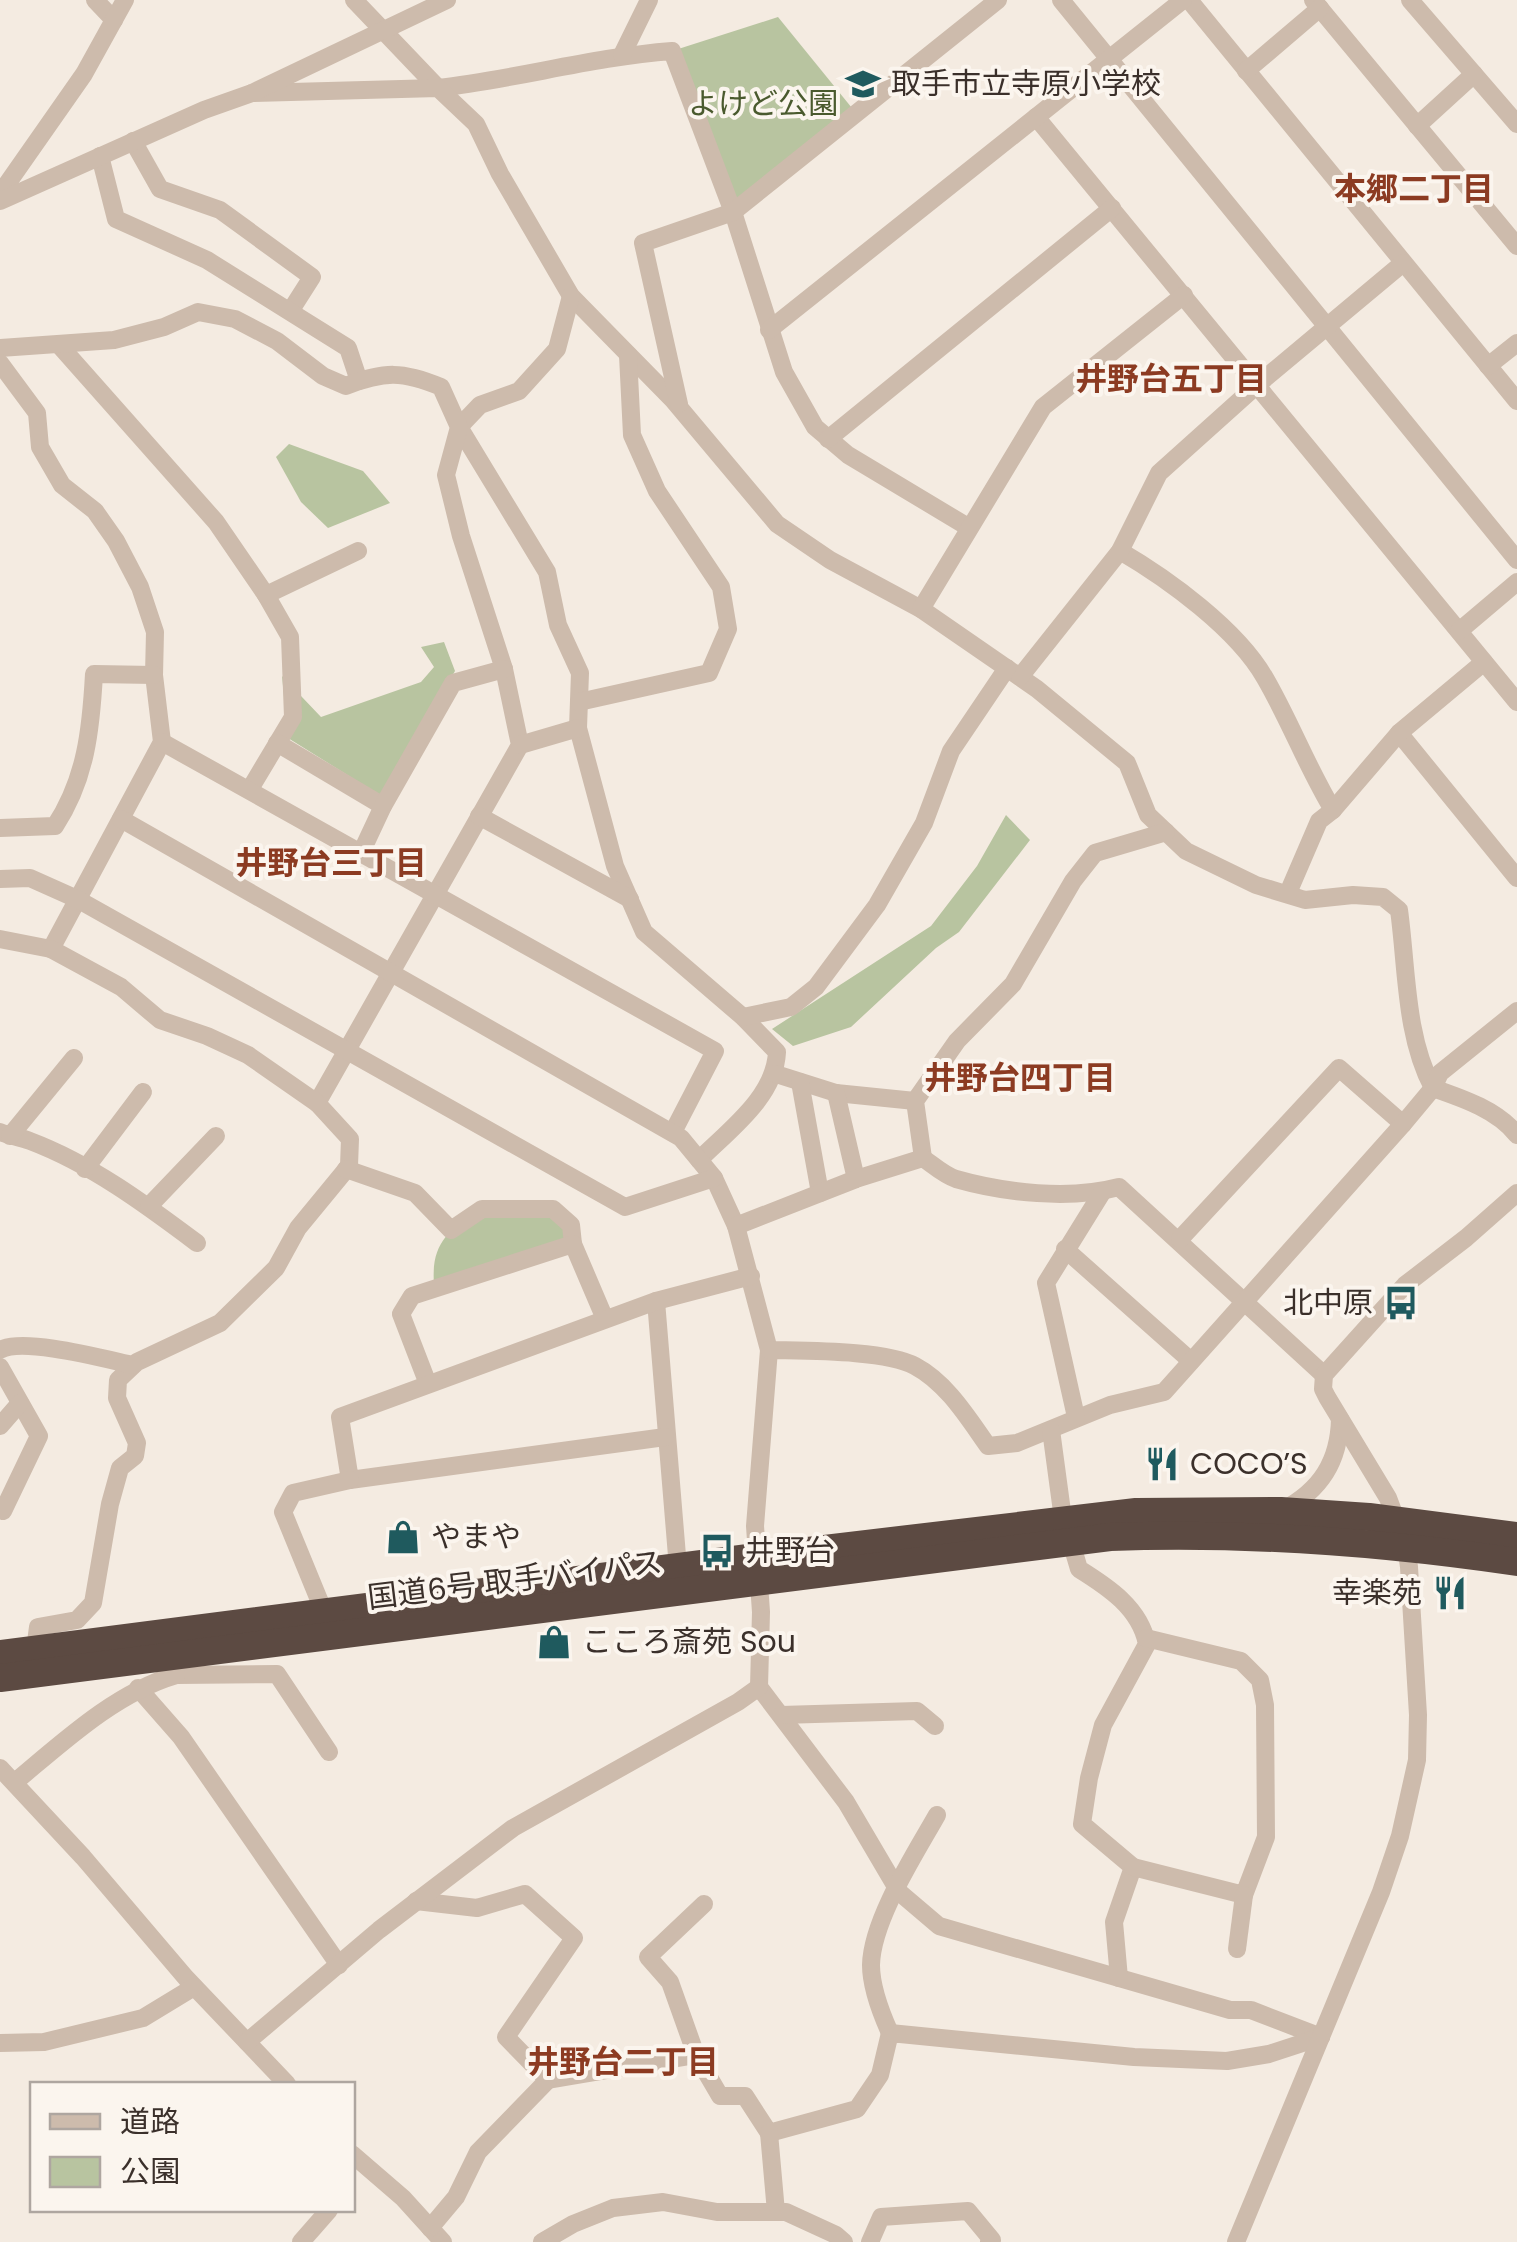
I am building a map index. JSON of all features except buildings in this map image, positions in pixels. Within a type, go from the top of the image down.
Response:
[{"type":"highway","name":"国道6号 取手バイパス","points":[[0,1678],[175,1666],[758,1569],[1067,1530],[1136,1512],[1281,1511],[1402,1533],[1517,1562]]},
{"type":"highway","name":"国道6号 取手バイパス","points":[[1067,1530],[1110,1537],[1402,1533],[1517,1536]]},
{"type":"highway","name":"国道6号 取手バイパス","points":[[0,1654],[678,1568],[758,1569]]},
{"type":"street","points":[[95,0],[114,20]]},
{"type":"street","points":[[0,198],[84,74],[125,0]]},
{"type":"street","points":[[354,0],[476,124],[500,174],[572,296],[777,524],[830,560],[921,609],[1013,672],[1127,762],[1148,815],[1186,851],[1256,884],[1305,900],[1352,895],[1383,897],[1399,910],[1415,1040],[1433,1088],[1485,1110],[1517,1135]]},
{"type":"street","points":[[0,198],[252,93],[447,0]]},
{"type":"street","points":[[622,55],[649,0]]},
{"type":"street","points":[[680,412],[642,243],[733,212],[998,0]]},
{"type":"street","points":[[1060,0],[1517,560]]},
{"type":"street","points":[[769,330],[1186,0],[1517,401]]},
{"type":"street","points":[[1415,2],[1517,124]]},
{"type":"street","points":[[1246,71],[1316,4],[1517,246]]},
{"type":"street","points":[[252,93],[438,88],[505,81],[622,55],[672,51],[733,212],[784,372],[815,427],[848,455],[968,528]]},
{"type":"street","points":[[1418,126],[1474,74]]},
{"type":"street","points":[[1036,117],[1517,702]]},
{"type":"street","points":[[133,141],[160,189],[220,210],[312,277],[291,310]]},
{"type":"street","points":[[100,156],[116,219],[207,260],[291,310],[348,348],[359,381]]},
{"type":"street","points":[[828,439],[1112,208]]},
{"type":"street","points":[[742,1017],[791,1007],[816,987],[877,905],[924,823],[951,751],[1013,672],[1120,551],[1159,472],[1257,384],[1403,264]]},
{"type":"street","points":[[317,1103],[520,745],[504,668],[461,536],[446,475],[459,428],[480,406],[519,390],[557,349],[572,296]]},
{"type":"street","points":[[921,609],[1044,408],[1184,296]]},
{"type":"street","points":[[0,348],[114,340],[164,327],[198,312],[235,318],[277,342],[323,376],[346,386],[378,374],[414,376],[440,386],[459,428],[547,572],[558,624],[580,673],[578,728],[614,866],[644,932],[777,1052],[776,1074],[746,1114],[699,1160]]},
{"type":"street","points":[[1488,366],[1517,343]]},
{"type":"street","points":[[60,346],[216,522],[266,594],[290,637],[293,717],[250,789]]},
{"type":"street","points":[[579,702],[709,673],[728,629],[721,587],[657,490],[632,435],[628,355]]},
{"type":"street","points":[[0,363],[37,413],[40,447],[62,485],[95,512],[140,586],[155,632],[154,675],[162,742],[52,949]]},
{"type":"street","points":[[1120,551],[1164,577],[1238,643],[1264,676],[1333,810]]},
{"type":"street","points":[[266,594],[358,552]]},
{"type":"street","points":[[1458,631],[1517,582]]},
{"type":"street","points":[[1288,894],[1319,821],[1399,734],[1484,662]]},
{"type":"street","points":[[361,853],[383,806],[454,684],[504,668]]},
{"type":"street","points":[[0,828],[54,826],[71,801],[90,741],[94,674],[154,675]]},
{"type":"street","points":[[520,745],[578,728]]},
{"type":"street","points":[[1399,734],[1517,878]]},
{"type":"street","points":[[162,742],[716,1052],[673,1132]]},
{"type":"street","points":[[277,743],[383,806]]},
{"type":"street","points":[[479,816],[630,899]]},
{"type":"street","points":[[121,819],[673,1132],[714,1178],[736,1226],[769,1350],[758,1478],[758,1686],[846,1802],[896,1887],[939,1926],[1230,2010],[1252,2010],[1320,2037]]},
{"type":"street","points":[[1166,832],[1095,852],[1073,880],[1012,984],[957,1041],[914,1101],[923,1158],[953,1178],[968,1181],[1091,1194],[1119,1187],[1324,1375]]},
{"type":"street","points":[[0,879],[30,878],[77,899],[625,1208],[714,1178]]},
{"type":"street","points":[[0,938],[52,949],[121,987],[160,1020],[248,1056],[317,1103],[350,1140],[346,1170],[298,1228],[276,1268],[220,1324],[134,1364],[118,1380],[117,1398],[137,1444],[135,1456],[120,1468],[110,1504],[94,1603],[77,1620],[38,1627],[34,1650]]},
{"type":"street","points":[[769,1350],[867,1355],[914,1365],[952,1396],[988,1446],[1017,1443],[1076,1417],[1164,1392],[1403,1124],[1433,1088],[1440,1073],[1517,1011]]},
{"type":"street","points":[[74,1058],[5,1134],[29,1140],[85,1168],[149,1206],[197,1242]]},
{"type":"street","points":[[1180,1240],[1339,1068],[1403,1124]]},
{"type":"street","points":[[776,1074],[836,1093],[914,1101]]},
{"type":"street","points":[[800,1082],[820,1193]]},
{"type":"street","points":[[85,1168],[144,1092]]},
{"type":"street","points":[[836,1093],[856,1179]]},
{"type":"street","points":[[149,1206],[216,1136]]},
{"type":"street","points":[[736,1226],[856,1179],[923,1158]]},
{"type":"street","points":[[346,1170],[415,1193],[451,1230],[482,1209],[554,1209],[571,1225],[573,1244],[605,1320]]},
{"type":"street","points":[[1076,1417],[1046,1283],[1103,1191]]},
{"type":"street","points":[[1236,2242],[1380,1892],[1400,1836],[1414,1778],[1418,1715],[1402,1533],[1323,1389],[1324,1375],[1405,1284],[1466,1238],[1517,1192]]},
{"type":"street","points":[[428,1384],[401,1314],[412,1296],[573,1244]]},
{"type":"street","points":[[1065,1249],[1191,1361]]},
{"type":"street","points":[[350,1480],[340,1416],[656,1301],[751,1276]]},
{"type":"street","points":[[656,1301],[678,1568]]},
{"type":"street","points":[[0,1350],[10,1345],[134,1364]]},
{"type":"street","points":[[0,1368],[39,1436],[0,1509]]},
{"type":"street","points":[[0,1426],[20,1403]]},
{"type":"street","points":[[1281,1511],[1306,1496],[1325,1474],[1339,1441],[1340,1418]]},
{"type":"street","points":[[1051,1430],[1067,1530],[1079,1570],[1114,1591],[1144,1630],[1147,1644],[1103,1725],[1082,1824],[1133,1867],[1244,1895]]},
{"type":"street","points":[[324,1612],[283,1512],[293,1493],[350,1480],[666,1437]]},
{"type":"street","points":[[1146,1638],[1241,1662],[1260,1680],[1266,1705],[1266,1837],[1244,1895],[1237,1948]]},
{"type":"street","points":[[15,1782],[138,1688],[175,1666],[277,1674],[329,1752]]},
{"type":"street","points":[[248,2042],[416,1901],[528,1818],[738,1702],[758,1686]]},
{"type":"street","points":[[138,1688],[182,1738],[339,1965]]},
{"type":"street","points":[[781,1715],[916,1711],[935,1726]]},
{"type":"street","points":[[0,1768],[194,1987],[285,2082]]},
{"type":"street","points":[[769,2133],[857,2109],[880,2075],[890,2033],[879,2010],[871,1964],[896,1887],[938,1815]]},
{"type":"street","points":[[1119,1978],[1114,1922],[1133,1867]]},
{"type":"street","points":[[416,1901],[478,1908],[525,1894],[574,1938],[506,2038],[548,2080]]},
{"type":"street","points":[[704,1904],[648,1956],[670,1982],[696,2056],[720,2096],[744,2096],[769,2133],[776,2212]]},
{"type":"street","points":[[0,2043],[44,2042],[142,2018],[194,1987]]},
{"type":"street","points":[[890,2033],[1134,2057],[1228,2061],[1269,2054],[1320,2037]]},
{"type":"street","points":[[359,2160],[403,2198],[437,2235],[478,2152],[548,2080],[696,2056]]},
{"type":"street","points":[[542,2242],[613,2208],[663,2202],[717,2212],[786,2212],[844,2242]]},
{"type":"street","points":[[870,2242],[881,2217],[968,2211],[990,2242]]},
{"type":"street","points":[[301,2242],[327,2212]]},
{"type":"green space","name":"よけど公園","points":[[778,17],[856,113],[733,212],[672,51]]},
{"type":"green space","points":[[289,444],[363,471],[390,503],[328,528],[301,502],[276,457]]},
{"type":"green space","points":[[444,642],[455,671],[381,796],[288,738],[282,676],[321,717],[421,682],[434,667],[421,647]]},
{"type":"green space","points":[[1006,815],[1030,840],[959,932],[936,948],[851,1027],[793,1046],[772,1029],[931,926],[977,866]]},
{"type":"green space","points":[[476,1209],[553,1209],[573,1244],[434,1285],[438,1249]]},
{"type":"place","name":"取手市立寺原小学校","points":[[863,84]]},
{"type":"place","name":"北中原","points":[[1401,1303]]},
{"type":"place","name":"COCO’S","points":[[1162,1464]]},
{"type":"place","name":"やまや","points":[[403,1537]]},
{"type":"place","name":"井野台","points":[[717,1551]]},
{"type":"place","name":"幸楽苑","points":[[1450,1593]]},
{"type":"place","name":"こころ斎苑 Sou","points":[[554,1642]]},
{"type":"district","name":"本郷二丁目","points":[[1414,189]]},
{"type":"district","name":"井野台五丁目","points":[[1171,379]]},
{"type":"district","name":"井野台三丁目","points":[[331,863]]},
{"type":"district","name":"井野台四丁目","points":[[1020,1078]]},
{"type":"district","name":"井野台二丁目","points":[[623,2062]]}]
